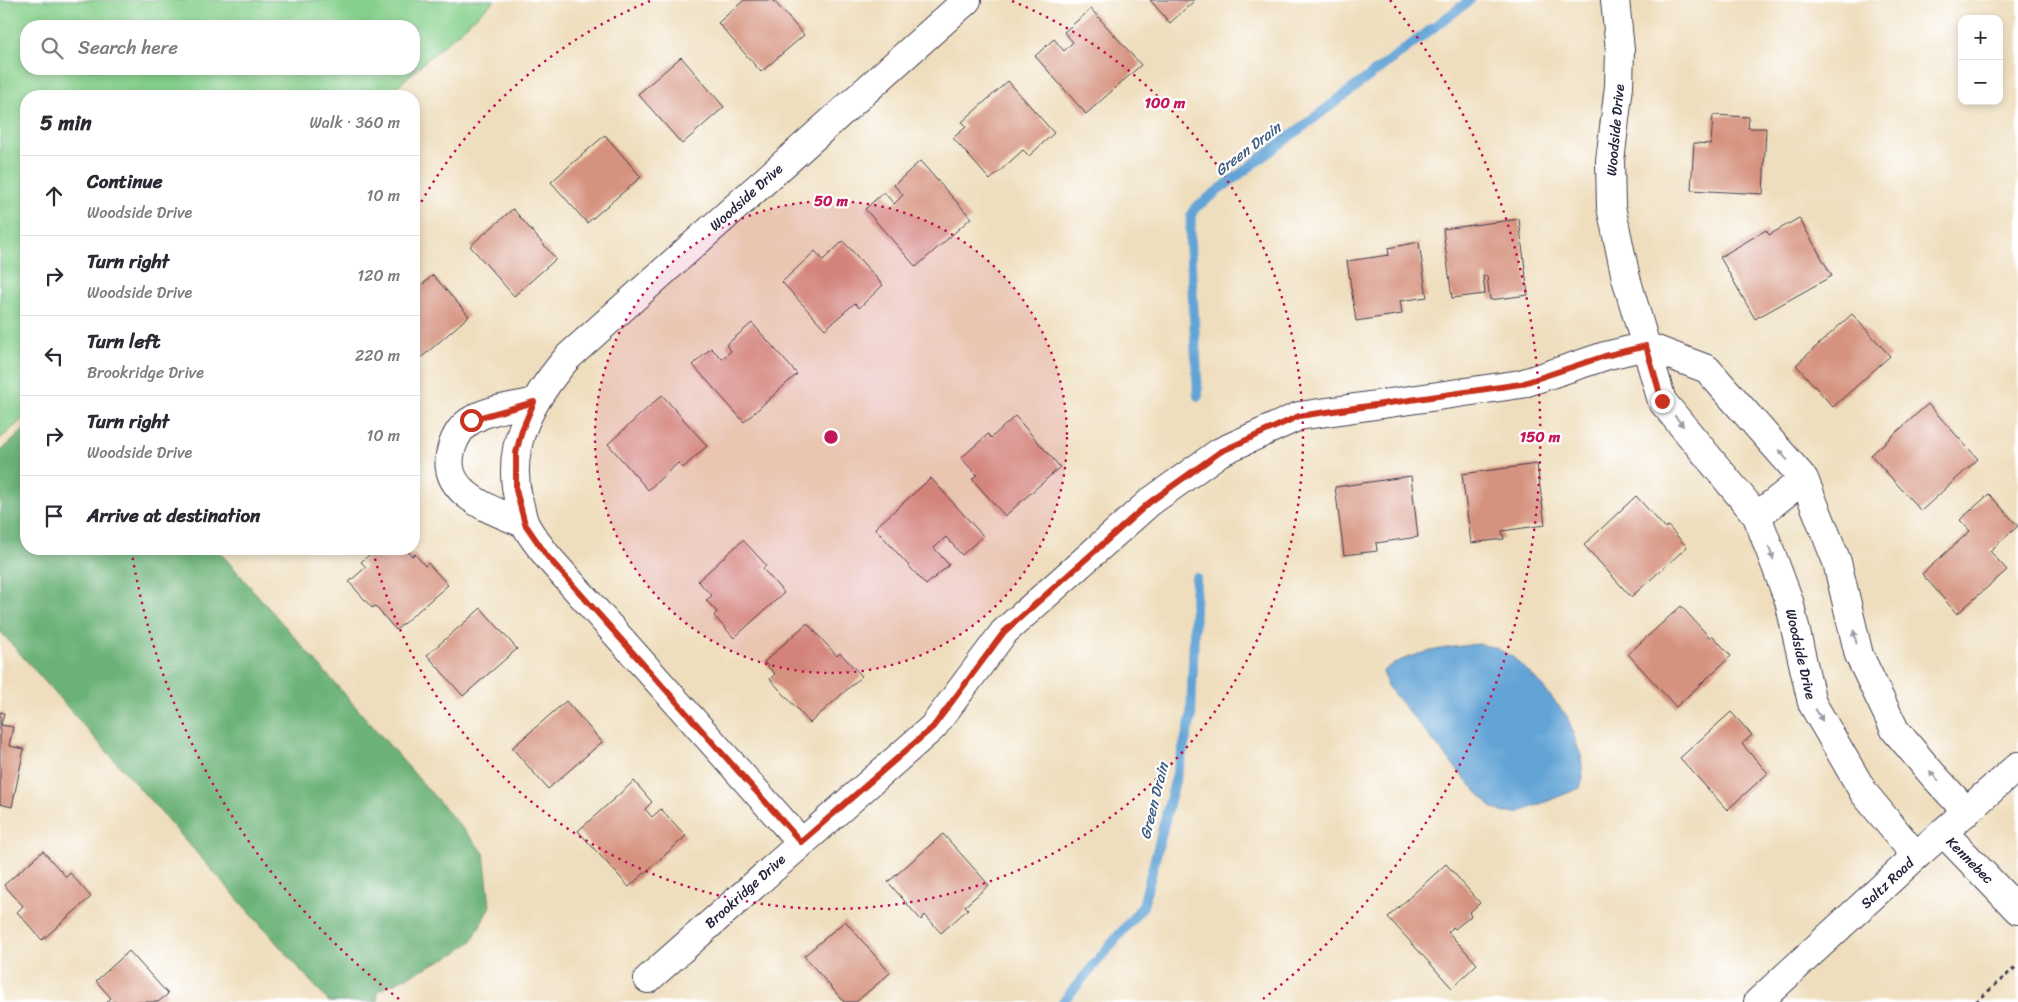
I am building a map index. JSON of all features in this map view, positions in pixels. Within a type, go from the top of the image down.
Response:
[{"type":"street","name":"Woodside Drive","points":[[801,842],[547,556],[525,524],[516,490],[516,453],[522,430],[534,402],[546,383],[568,357],[967,0]]},
{"type":"street","name":"Woodside Drive","points":[[1615,0],[1620,50],[1620,86],[1610,161],[1611,207],[1626,278],[1662,401],[1757,516],[1789,601],[1812,703],[1864,793],[1916,856]]},
{"type":"street","points":[[1646,346],[1707,369],[1804,479],[1837,562],[1859,655],[1895,730],[1967,812]]},
{"type":"street","name":"Brookridge Drive","points":[[648,979],[933,727],[1004,632],[1150,502],[1220,452],[1299,416],[1521,384],[1605,356],[1646,346]]},
{"type":"street","points":[[525,524],[468,498],[456,483],[450,469],[450,453],[454,441],[461,430],[471,420],[534,402]]},
{"type":"street","points":[[1757,516],[1804,479]]},
{"type":"street","name":"Saltz Road","points":[[1758,1002],[1916,856],[2018,766]]},
{"type":"street","name":"Kennebec","points":[[1943,832],[2018,910]]},
{"type":"path","points":[[1976,1002],[2018,965]]},
{"type":"green space","points":[[0,0],[495,0],[420,66],[420,20],[20,20],[20,75],[410,75],[393,90],[20,90],[20,421],[0,439]]},
{"type":"green space","points":[[20,434],[20,555],[222,555],[484,853],[490,906],[472,941],[456,953],[378,991],[377,1002],[329,1002],[0,631],[0,452]]},
{"type":"water","points":[[1479,644],[1496,648],[1514,658],[1536,679],[1567,716],[1581,756],[1583,777],[1580,788],[1518,813],[1505,813],[1492,808],[1465,779],[1387,686],[1383,671],[1403,659],[1429,652]]},
{"type":"building","points":[[744,0],[773,0],[804,35],[761,72],[718,23]]},
{"type":"building","points":[[1150,0],[1195,0],[1170,23]]},
{"type":"building","points":[[1091,9],[1141,65],[1086,114],[1035,56],[1054,39],[1064,51],[1073,42],[1064,32]]},
{"type":"building","points":[[681,57],[724,107],[682,144],[638,94]]},
{"type":"building","points":[[1008,81],[1054,133],[1029,156],[1023,150],[990,180],[953,138],[966,127],[962,122]]},
{"type":"building","points":[[1713,115],[1749,117],[1748,128],[1766,128],[1763,194],[1691,190],[1694,143],[1711,144]]},
{"type":"building","points":[[605,135],[641,177],[587,223],[551,182]]},
{"type":"building","points":[[920,161],[971,218],[916,267],[865,209],[884,192],[894,204],[903,195],[894,185]]},
{"type":"building","points":[[513,209],[556,259],[514,296],[470,246]]},
{"type":"building","points":[[1799,218],[1832,276],[1755,319],[1720,257],[1766,230],[1769,235]]},
{"type":"building","points":[[1519,219],[1528,295],[1490,300],[1487,276],[1483,276],[1485,294],[1452,298],[1443,229]]},
{"type":"building","points":[[843,241],[883,285],[859,308],[855,303],[825,329],[782,282],[815,251],[823,260]]},
{"type":"building","points":[[1419,242],[1427,297],[1400,301],[1402,314],[1356,321],[1347,261],[1389,255],[1388,248]]},
{"type":"building","points":[[433,275],[469,316],[420,359],[420,287]]},
{"type":"building","points":[[1852,314],[1890,356],[1833,407],[1796,365]]},
{"type":"building","points":[[752,323],[797,374],[744,422],[693,365],[711,348],[722,359],[731,351],[726,345]]},
{"type":"building","points":[[662,395],[707,446],[683,468],[678,463],[648,490],[608,444]]},
{"type":"building","points":[[1928,404],[1978,459],[1921,511],[1871,455]]},
{"type":"building","points":[[1015,416],[1060,467],[1005,516],[972,479],[977,475],[961,458],[988,434],[991,438]]},
{"type":"building","points":[[1537,464],[1545,525],[1502,531],[1504,539],[1471,543],[1462,474]]},
{"type":"building","points":[[1411,476],[1418,537],[1376,543],[1377,551],[1344,555],[1335,487]]},
{"type":"building","points":[[931,478],[983,536],[962,555],[946,537],[934,548],[949,565],[926,585],[875,528]]},
{"type":"building","points":[[1989,494],[2018,526],[1990,551],[2007,570],[1957,614],[1922,574],[1970,531],[1960,520]]},
{"type":"building","points":[[1636,496],[1665,528],[1668,526],[1687,547],[1631,597],[1584,545]]},
{"type":"building","points":[[743,540],[766,565],[763,569],[784,593],[734,638],[714,616],[717,612],[706,600],[712,596],[698,581]]},
{"type":"building","points":[[369,555],[416,555],[425,566],[428,563],[448,585],[396,630],[375,606],[372,608],[349,582],[366,567],[361,562]]},
{"type":"building","points":[[1681,606],[1710,638],[1712,635],[1731,656],[1676,707],[1628,654]]},
{"type":"building","points":[[481,608],[517,649],[463,696],[427,655]]},
{"type":"building","points":[[807,623],[837,656],[840,653],[862,676],[810,723],[770,679],[775,674],[764,662]]},
{"type":"building","points":[[566,701],[602,742],[548,789],[512,748]]},
{"type":"building","points":[[0,712],[4,713],[1,725],[13,727],[9,746],[24,749],[12,807],[0,804]]},
{"type":"building","points":[[1731,712],[1752,735],[1742,744],[1768,773],[1727,810],[1680,758]]},
{"type":"building","points":[[634,781],[652,802],[645,809],[652,817],[661,809],[686,836],[629,887],[578,831]]},
{"type":"building","points":[[943,834],[989,885],[965,906],[968,909],[941,933],[925,915],[921,920],[888,882]]},
{"type":"building","points":[[43,851],[66,877],[70,873],[91,897],[42,940],[17,912],[23,906],[4,885]]},
{"type":"building","points":[[1446,864],[1480,903],[1469,913],[1471,916],[1455,929],[1453,927],[1448,932],[1477,964],[1452,988],[1388,917]]},
{"type":"building","points":[[845,921],[890,973],[856,1002],[844,1002],[804,956]]},
{"type":"building","points":[[129,951],[168,994],[158,1002],[107,1002],[111,998],[96,981]]},
{"type":"waterway","name":"Green Drain","points":[[1198,396],[1190,242],[1191,215],[1195,208],[1470,0]]},
{"type":"waterway","name":"Green Drain","points":[[1063,1002],[1143,906],[1191,718],[1196,578]]},
{"type":"route","points":[[471,420],[486,414],[534,402],[522,430],[516,453],[516,490],[525,524],[547,556],[801,842],[933,727],[1004,632],[1150,502],[1220,452],[1299,416],[1521,384],[1605,356],[1646,346],[1662,401]]}]
